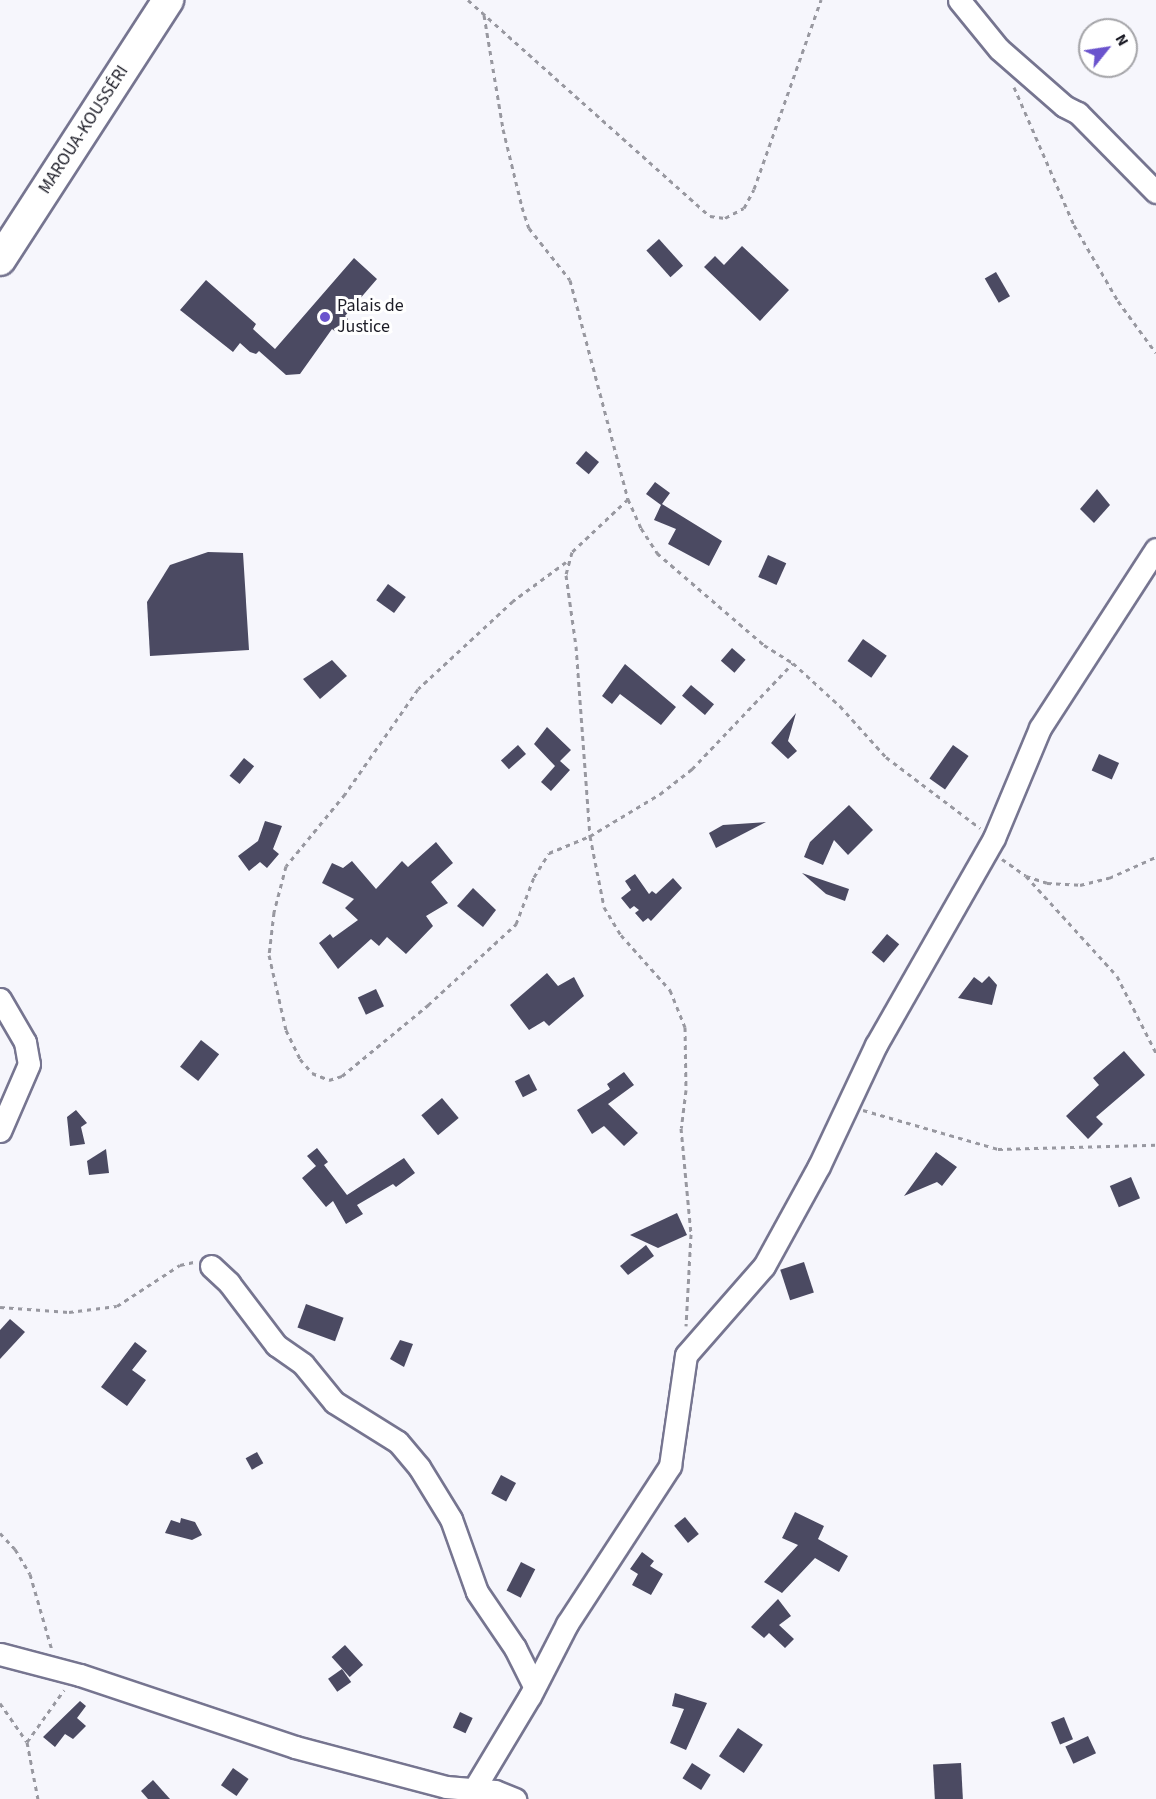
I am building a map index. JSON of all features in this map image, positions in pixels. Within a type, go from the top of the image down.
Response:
[{"type":"highway","name":"MAROUA-KOUSSÉRI","points":[[0,260],[168,0]]},
{"type":"street","points":[[959,0],[999,49],[1064,106],[1078,113],[1156,192]]},
{"type":"street","points":[[470,1794],[534,1686],[567,1624],[670,1467],[686,1355],[764,1266],[849,1105],[876,1045],[991,844],[1040,728],[1156,549]]},
{"type":"street","points":[[0,999],[25,1042],[29,1064],[0,1131]]},
{"type":"street","points":[[211,1266],[229,1282],[276,1345],[303,1364],[334,1402],[398,1442],[419,1467],[451,1519],[465,1568],[477,1592],[515,1648],[534,1686]]},
{"type":"street","points":[[0,1654],[80,1675],[294,1747],[470,1794],[495,1791],[515,1799]]},
{"type":"path","points":[[468,0],[710,216],[725,218],[744,208],[754,189],[821,0]]},
{"type":"path","points":[[484,15],[503,129],[522,207],[530,228],[570,280],[628,499],[657,553],[747,631],[793,663],[840,706],[886,757],[1026,876],[1117,976],[1156,1053]]},
{"type":"path","points":[[1011,81],[1074,225],[1118,301],[1156,352]]},
{"type":"path","points":[[628,499],[572,552],[566,562],[513,601],[418,689],[345,794],[286,866],[274,912],[269,955],[276,1000],[300,1059],[312,1073],[329,1080],[342,1076],[428,1005],[516,924],[534,877],[549,853],[590,836],[642,806],[692,769],[793,663]]},
{"type":"path","points":[[566,562],[590,836],[603,907],[621,935],[670,990],[685,1027],[686,1090],[681,1128],[691,1234],[686,1355]]},
{"type":"path","points":[[1026,876],[1047,883],[1080,885],[1109,878],[1156,857]]},
{"type":"path","points":[[849,1105],[998,1149],[1156,1145]]},
{"type":"path","points":[[0,1307],[69,1312],[100,1310],[130,1300],[180,1265],[197,1261],[211,1266]]},
{"type":"path","points":[[0,1533],[15,1549],[30,1574],[56,1669]]},
{"type":"path","points":[[27,1742],[46,1712],[80,1675]]},
{"type":"path","points":[[0,1703],[27,1742],[38,1799]]},
{"type":"building","points":[[659,239],[683,266],[670,277],[646,250]]},
{"type":"building","points":[[742,246],[789,290],[760,321],[704,267],[715,256],[724,265]]},
{"type":"building","name":"Palais de Justice","points":[[354,258],[377,279],[345,316],[348,319],[336,332],[332,329],[300,374],[286,375],[259,351],[256,354],[250,352],[240,343],[233,352],[180,310],[206,280],[256,324],[253,329],[275,349]]},
{"type":"building","points":[[996,272],[1010,296],[999,303],[985,278]]},
{"type":"building","points":[[586,451],[599,462],[589,474],[576,463]]},
{"type":"building","points":[[655,482],[670,493],[662,504],[722,541],[709,566],[668,544],[676,529],[654,520],[661,505],[646,494]]},
{"type":"building","points":[[1097,489],[1110,505],[1094,523],[1080,509]]},
{"type":"building","points":[[208,552],[243,553],[249,650],[150,656],[147,602],[170,565]]},
{"type":"building","points":[[768,555],[786,563],[777,585],[758,577]]},
{"type":"building","points":[[388,584],[406,597],[394,613],[376,600]]},
{"type":"building","points":[[863,639],[887,656],[871,678],[848,661]]},
{"type":"building","points":[[732,648],[746,660],[734,673],[721,661]]},
{"type":"building","points":[[332,660],[347,676],[320,699],[303,679]]},
{"type":"building","points":[[625,664],[676,707],[661,725],[620,694],[612,704],[602,696]]},
{"type":"building","points":[[691,685],[714,704],[705,715],[682,696]]},
{"type":"building","points":[[796,713],[788,741],[797,751],[788,759],[771,743]]},
{"type":"building","points":[[547,727],[571,750],[560,761],[570,770],[551,791],[541,782],[555,766],[534,744]]},
{"type":"building","points":[[518,745],[526,754],[509,769],[501,760]]},
{"type":"building","points":[[953,745],[969,756],[945,789],[929,779]]},
{"type":"building","points":[[1099,754],[1119,763],[1112,779],[1092,770]]},
{"type":"building","points":[[244,758],[254,766],[240,784],[230,776]]},
{"type":"building","points":[[849,805],[873,830],[848,855],[834,840],[823,865],[804,857],[810,842]]},
{"type":"building","points":[[265,821],[282,826],[273,849],[279,854],[267,868],[260,862],[249,871],[238,856],[258,841]]},
{"type":"building","points":[[766,822],[716,848],[709,833],[723,825]]},
{"type":"building","points":[[436,842],[453,863],[431,882],[448,903],[426,916],[433,926],[406,954],[387,937],[379,946],[371,939],[338,969],[319,943],[330,934],[333,938],[358,920],[345,908],[354,899],[322,883],[332,863],[343,868],[352,861],[376,889],[402,861],[408,867]]},
{"type":"building","points":[[802,873],[849,889],[845,901],[826,894]]},
{"type":"building","points":[[635,874],[649,894],[652,891],[656,894],[673,878],[682,888],[651,921],[648,918],[643,922],[635,913],[639,910],[634,906],[630,909],[621,898],[631,890],[625,881]]},
{"type":"building","points":[[473,888],[496,910],[483,927],[457,906]]},
{"type":"building","points":[[887,934],[899,944],[884,963],[872,952]]},
{"type":"building","points":[[547,973],[558,986],[574,977],[584,996],[549,1026],[544,1021],[529,1030],[510,1005]]},
{"type":"building","points":[[989,976],[997,985],[992,1005],[958,998],[974,977],[982,983]]},
{"type":"building","points":[[376,989],[384,1006],[366,1015],[358,997]]},
{"type":"building","points":[[201,1040],[219,1054],[198,1081],[180,1067]]},
{"type":"building","points":[[1124,1051],[1145,1075],[1096,1117],[1103,1124],[1088,1139],[1066,1116],[1099,1085],[1093,1078]]},
{"type":"building","points":[[624,1072],[634,1085],[608,1104],[638,1133],[624,1146],[604,1126],[592,1134],[577,1110],[610,1089],[607,1084]]},
{"type":"building","points":[[529,1074],[537,1090],[523,1097],[515,1081]]},
{"type":"building","points":[[442,1098],[459,1118],[438,1135],[421,1115]]},
{"type":"building","points":[[76,1110],[87,1123],[81,1127],[85,1144],[70,1146],[67,1117]]},
{"type":"building","points":[[317,1148],[328,1162],[324,1165],[347,1195],[404,1158],[415,1173],[396,1187],[393,1184],[357,1205],[363,1214],[346,1224],[333,1201],[326,1207],[302,1178],[316,1166],[307,1156]]},
{"type":"building","points":[[106,1149],[109,1173],[89,1175],[87,1161]]},
{"type":"building","points":[[936,1152],[957,1167],[942,1186],[937,1182],[904,1196]]},
{"type":"building","points":[[1131,1177],[1140,1198],[1119,1207],[1110,1186]]},
{"type":"building","points":[[677,1213],[687,1235],[658,1248],[630,1235]]},
{"type":"building","points":[[646,1245],[654,1256],[628,1275],[620,1266]]},
{"type":"building","points":[[804,1262],[814,1292],[790,1300],[780,1270]]},
{"type":"building","points":[[306,1304],[344,1318],[335,1341],[297,1327]]},
{"type":"building","points":[[10,1319],[25,1332],[0,1359],[0,1330]]},
{"type":"building","points":[[400,1340],[413,1344],[404,1367],[390,1359]]},
{"type":"building","points":[[135,1342],[147,1351],[132,1370],[146,1380],[127,1406],[101,1387]]},
{"type":"building","points":[[257,1452],[263,1463],[252,1470],[246,1458]]},
{"type":"building","points":[[501,1475],[516,1483],[506,1502],[491,1494]]},
{"type":"building","points":[[795,1512],[824,1526],[818,1539],[848,1556],[839,1572],[815,1558],[782,1593],[764,1582],[798,1545],[782,1538]]},
{"type":"building","points":[[685,1517],[699,1534],[688,1543],[674,1526]]},
{"type":"building","points":[[181,1518],[195,1522],[202,1535],[192,1540],[165,1533],[171,1520],[180,1523]]},
{"type":"building","points":[[642,1552],[654,1561],[650,1566],[663,1574],[651,1595],[632,1585],[638,1574],[630,1569]]},
{"type":"building","points":[[521,1562],[535,1569],[521,1598],[506,1591]]},
{"type":"building","points":[[778,1599],[791,1616],[779,1625],[794,1639],[785,1648],[769,1633],[764,1638],[751,1627]]},
{"type":"building","points":[[345,1645],[363,1665],[350,1677],[332,1657]]},
{"type":"building","points":[[342,1669],[351,1682],[337,1692],[328,1679]]},
{"type":"building","points":[[675,1693],[707,1703],[686,1750],[670,1743],[684,1709],[672,1706]]},
{"type":"building","points":[[80,1701],[86,1706],[77,1718],[86,1726],[73,1739],[65,1734],[55,1747],[43,1737]]},
{"type":"building","points":[[460,1712],[473,1718],[466,1733],[453,1727]]},
{"type":"building","points":[[1064,1717],[1073,1739],[1060,1744],[1051,1722]]},
{"type":"building","points":[[738,1728],[763,1745],[744,1773],[719,1756]]},
{"type":"building","points":[[1088,1736],[1096,1753],[1073,1764],[1065,1747]]},
{"type":"building","points":[[692,1763],[711,1775],[701,1790],[682,1778]]},
{"type":"building","points":[[961,1763],[963,1799],[935,1799],[933,1764]]},
{"type":"building","points":[[233,1768],[249,1779],[237,1796],[221,1785]]},
{"type":"building","points":[[153,1780],[170,1799],[148,1799],[141,1791]]},
{"type":"place","name":"Palais de Justice","points":[[325,317]]}]
